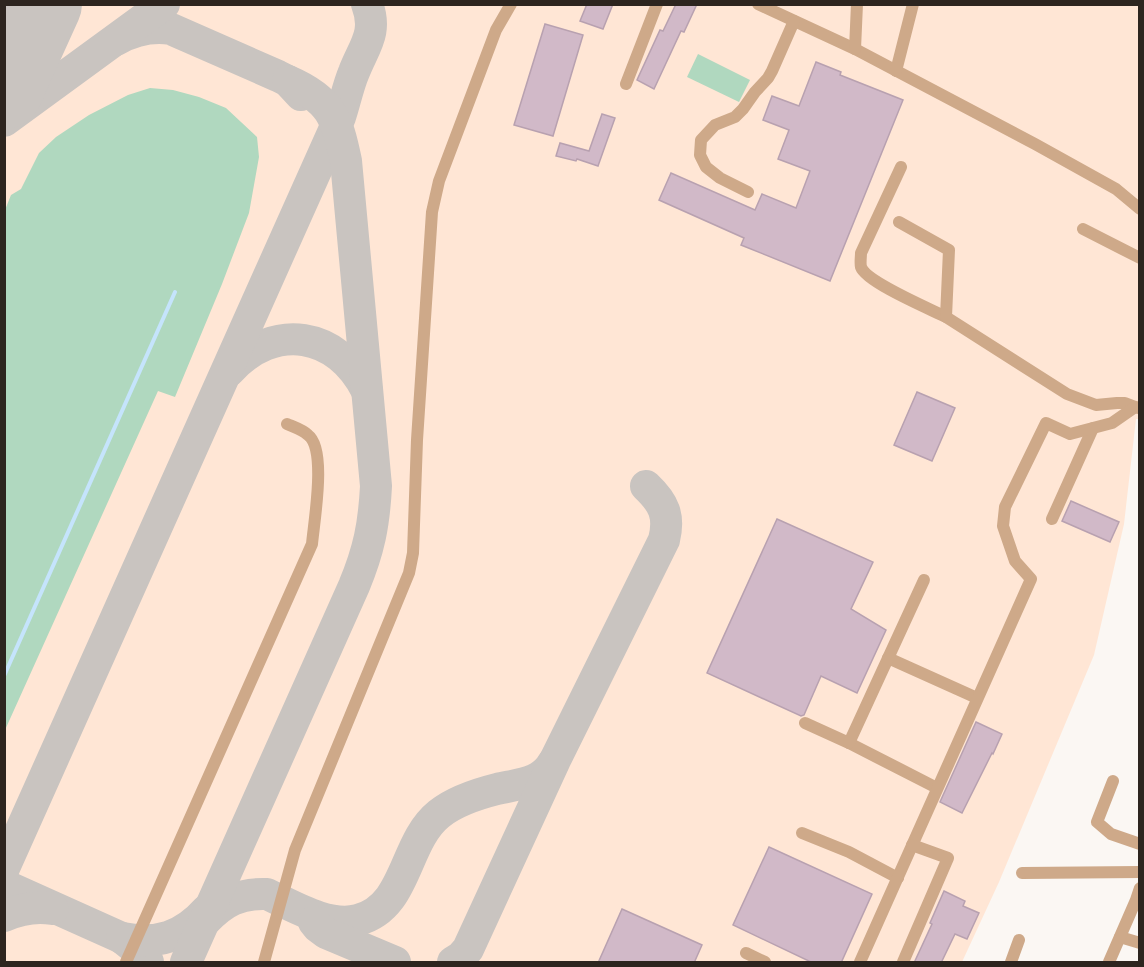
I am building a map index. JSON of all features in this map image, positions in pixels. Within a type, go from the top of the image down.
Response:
[{"type":"street","points":[[264,963],[295,850],[409,573],[432,212],[439,181],[496,30],[511,4]]},
{"type":"street","points":[[626,84],[657,4]]},
{"type":"street","points":[[758,4],[855,49],[1035,144],[1116,189],[1140,209]]},
{"type":"street","points":[[855,49],[857,4]]},
{"type":"street","points":[[896,71],[913,4]]},
{"type":"street","points":[[748,192],[720,178],[706,167],[700,154],[701,141],[715,125],[735,117],[768,78],[795,21]]},
{"type":"street","points":[[900,167],[861,253],[861,267],[866,274],[879,284],[946,317],[1067,394],[1096,405],[1117,403],[1137,407]]},
{"type":"street","points":[[899,222],[949,250],[946,317]]},
{"type":"street","points":[[1083,229],[1140,258]]},
{"type":"street","points":[[860,963],[1031,579],[1015,561],[1003,526],[1005,507],[1046,423],[1070,434],[1112,423],[1137,407]]},
{"type":"street","points":[[126,963],[312,544],[319,469],[317,450],[310,435],[287,424]]},
{"type":"street","points":[[1052,519],[1093,428]]},
{"type":"street","points":[[849,743],[924,580]]},
{"type":"street","points":[[888,658],[977,698]]},
{"type":"street","points":[[805,723],[937,788]]},
{"type":"street","points":[[1113,781],[1097,822],[1111,834],[1140,844]]},
{"type":"street","points":[[802,832],[849,852],[898,878]]},
{"type":"street","points":[[903,963],[948,858],[912,844]]},
{"type":"street","points":[[1022,873],[1140,872]]},
{"type":"street","points":[[1109,963],[1138,897]]},
{"type":"street","points":[[1120,937],[1140,943]]},
{"type":"street","points":[[1011,963],[1018,940]]},
{"type":"street","points":[[746,953],[765,963]]},
{"type":"shaded area","points":[[5,5],[1139,5],[1140,419],[1136,419],[1124,524],[1094,655],[999,882],[962,962],[5,962]]},
{"type":"green space","points":[[698,54],[750,80],[739,102],[687,77]]},
{"type":"green space","points":[[150,88],[173,90],[226,108],[257,137],[259,157],[249,213],[175,397],[158,391],[5,730],[5,210],[11,195],[21,189],[39,153],[56,137],[89,115],[128,95]]},
{"type":"building","points":[[587,4],[613,4],[603,29],[580,21]]},
{"type":"building","points":[[676,4],[697,4],[684,32],[681,31],[654,89],[637,80],[660,30],[663,31]]},
{"type":"building","points":[[545,24],[583,35],[553,136],[514,125]]},
{"type":"building","points":[[816,62],[841,72],[840,75],[903,100],[830,281],[741,245],[744,238],[659,200],[671,173],[755,210],[762,194],[796,208],[810,171],[778,159],[789,130],[763,120],[772,96],[799,106]]},
{"type":"building","points":[[602,114],[615,118],[598,166],[577,159],[576,161],[556,156],[560,143],[589,151]]},
{"type":"building","points":[[917,392],[955,408],[932,461],[894,445]]},
{"type":"building","points":[[1071,501],[1119,522],[1110,542],[1062,521]]},
{"type":"building","points":[[777,519],[873,562],[851,609],[886,630],[857,693],[821,676],[804,715],[801,716],[707,673]]},
{"type":"building","points":[[976,722],[1002,734],[962,813],[940,802]]},
{"type":"building","points":[[769,847],[872,894],[841,963],[813,963],[733,925]]},
{"type":"building","points":[[944,891],[965,901],[963,906],[979,913],[967,939],[955,934],[941,963],[914,963],[932,924],[930,923]]},
{"type":"building","points":[[622,909],[702,945],[694,963],[598,963]]},
{"type":"waterway","points":[[4,676],[175,292]]},
{"type":"taxiway","points":[[4,121],[164,4]]},
{"type":"taxiway","points":[[4,868],[340,117],[352,77],[370,31],[371,23],[367,4]]},
{"type":"taxiway","points":[[116,40],[143,30],[171,29],[288,81],[301,95]]},
{"type":"taxiway","points":[[186,962],[354,586],[367,549],[374,513],[376,486],[346,161],[339,132],[329,111],[314,95],[288,81]]},
{"type":"taxiway","points":[[229,371],[247,355],[265,345],[285,340],[304,340],[322,346],[340,356],[355,371],[367,391]]},
{"type":"taxiway","points":[[453,962],[468,949],[555,760],[664,540],[666,531],[664,510],[646,486]]},
{"type":"taxiway","points":[[205,921],[226,903],[257,894],[267,894],[300,910],[335,921],[358,920],[374,913],[387,902],[418,841],[427,826],[439,814],[452,805],[474,796],[536,779],[553,763]]},
{"type":"taxiway","points":[[4,885],[122,938],[148,962]]},
{"type":"taxiway","points":[[4,916],[28,909],[53,909]]},
{"type":"taxiway","points":[[122,938],[147,940],[169,937],[189,927],[207,910]]},
{"type":"taxiway","points":[[314,922],[326,933],[395,962]]},
{"type":"runway","points":[[4,90],[43,4]]}]
